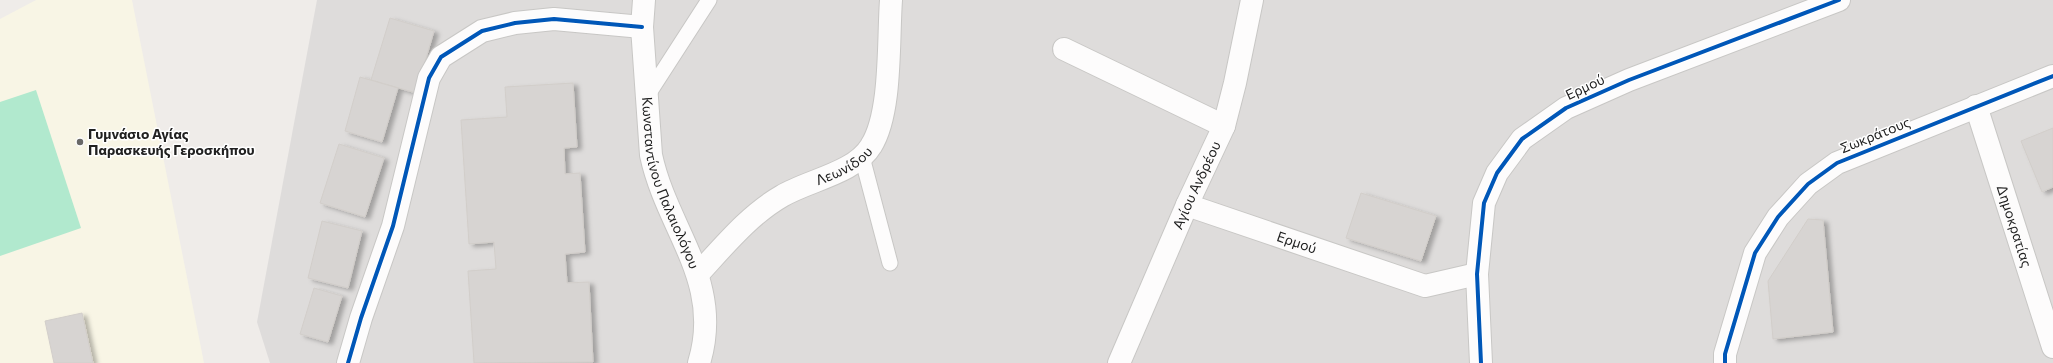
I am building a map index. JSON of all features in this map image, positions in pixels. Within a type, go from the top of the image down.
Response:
[{"type":"street","name":"Κωνσταντίνου Παλαιολόγου","points":[[644,0],[642,27],[651,155],[654,172],[665,201],[698,274],[705,300],[706,326],[704,347],[699,363]]},
{"type":"street","name":"Λεωνίδου","points":[[698,274],[735,234],[761,211],[783,195],[853,164],[862,157],[871,146],[880,124],[885,99],[891,0]]},
{"type":"street","name":"Αγίου Ανδρέου","points":[[1119,363],[1187,205],[1224,126],[1237,76],[1252,0]]},
{"type":"street","name":"Ερμού","points":[[1481,363],[1477,274],[1484,203],[1497,172],[1522,139],[1566,108],[1629,80],[1839,0]]},
{"type":"street","points":[[348,363],[361,318],[393,226],[429,78],[441,57],[482,30],[515,23],[554,19],[642,27]]},
{"type":"street","points":[[1064,49],[1224,126]]},
{"type":"street","name":"Σωκράτους","points":[[1725,363],[1726,354],[1755,253],[1778,218],[1808,184],[1838,163],[2053,76]]},
{"type":"street","name":"Δημοκρατίας","points":[[1976,106],[2053,347]]},
{"type":"street","name":"Ερμού","points":[[1187,205],[1425,286],[1477,274]]},
{"type":"lane","points":[[647,96],[709,0]]},
{"type":"lane","points":[[862,157],[890,263]]},
{"type":"shaded area","name":"Γυμνάσιο Αγίας Παρασκευής Γεροσκήπου","points":[[36,0],[132,0],[204,363],[0,363],[0,19]]},
{"type":"shaded area","points":[[317,0],[2053,0],[2053,363],[270,363],[257,322]]},
{"type":"green space","points":[[36,90],[81,228],[0,256],[0,102]]},
{"type":"building","points":[[390,18],[434,31],[416,93],[371,80]]},
{"type":"building","points":[[360,77],[398,88],[382,142],[345,131]]},
{"type":"building","points":[[573,83],[577,147],[564,148],[565,174],[580,173],[585,252],[565,254],[567,283],[589,282],[593,362],[474,363],[468,271],[496,269],[494,242],[469,244],[461,120],[507,117],[505,87]]},
{"type":"building","points":[[2053,128],[2053,187],[2042,192],[2021,141]]},
{"type":"building","points":[[339,144],[384,158],[365,217],[320,203]]},
{"type":"building","points":[[1361,193],[1436,216],[1421,261],[1346,238]]},
{"type":"building","points":[[1808,219],[1823,220],[1833,332],[1773,339],[1768,281]]},
{"type":"building","points":[[322,221],[362,231],[348,288],[308,278]]},
{"type":"building","points":[[314,288],[342,296],[328,342],[300,334]]},
{"type":"building","points":[[82,313],[93,363],[54,363],[45,321]]},
{"type":"cycle path","points":[[1481,363],[1477,274],[1484,203],[1497,173],[1522,139],[1566,108],[1629,80],[1839,0]]},
{"type":"cycle path","points":[[348,363],[361,318],[393,226],[429,78],[441,57],[482,31],[515,23],[554,19],[642,27]]},
{"type":"cycle path","points":[[1725,363],[1725,354],[1755,253],[1778,217],[1808,184],[1837,163],[2053,76]]},
{"type":"place","name":"Γυμνάσιο Αγίας Παρασκευής Γεροσκήπου","points":[[80,142]]}]
